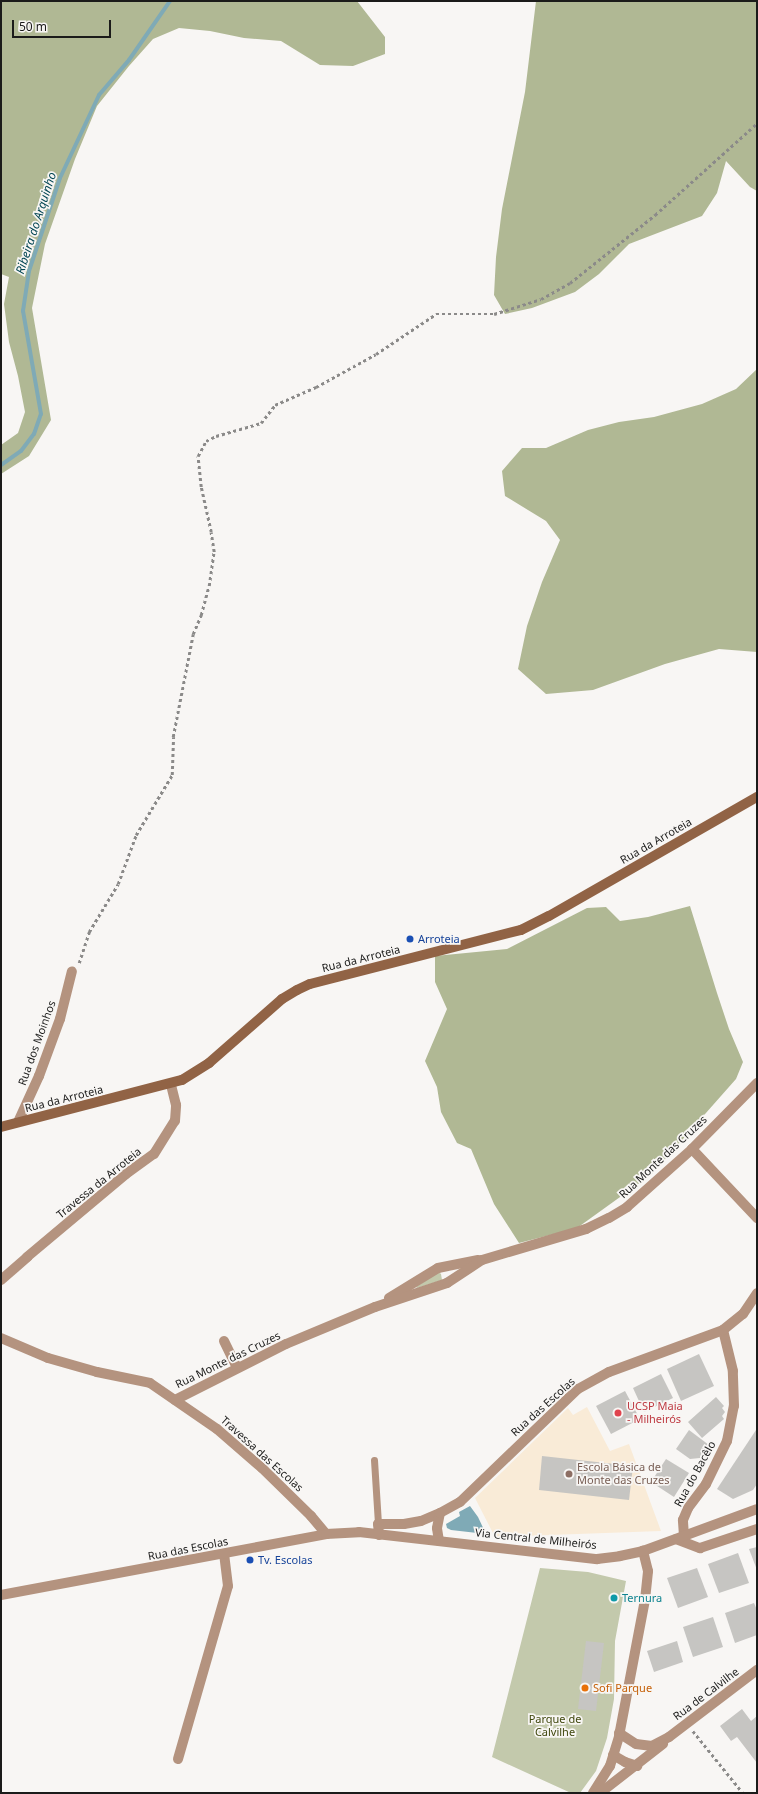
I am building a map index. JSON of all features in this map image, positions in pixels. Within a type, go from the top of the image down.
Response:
[{"type":"main road","name":"Rua da Arroteia","points":[[1,1127],[171,1085],[209,1063],[282,999],[297,990],[310,984],[521,930],[549,916],[757,796]]},
{"type":"street","name":"Rua dos Moinhos","points":[[18,1122],[42,1069],[60,1019],[72,971]]},
{"type":"street","name":"Rua Monte das Cruzes","points":[[375,1307],[438,1268],[482,1260],[586,1229],[627,1207],[692,1149],[757,1083]]},
{"type":"street","name":"Travessa da Arroteia","points":[[1,1280],[126,1174],[154,1154],[175,1121],[176,1105],[171,1085]]},
{"type":"street","points":[[692,1149],[757,1218]]},
{"type":"street","name":"Rua Monte das Cruzes","points":[[1,1338],[48,1358],[97,1372],[150,1383],[175,1400],[286,1344],[375,1307],[447,1283],[482,1260]]},
{"type":"street","name":"Rua das Escolas","points":[[378,1524],[415,1522],[440,1514],[460,1502],[578,1389],[609,1372],[723,1330],[743,1314],[757,1294]]},
{"type":"street","name":"Rua do Bacêlo","points":[[680,1537],[683,1520],[688,1508],[709,1478],[727,1441],[730,1427],[734,1406],[733,1371],[723,1330]]},
{"type":"street","points":[[224,1341],[237,1368]]},
{"type":"street","name":"Travessa das Escolas","points":[[175,1400],[217,1429],[262,1468],[311,1516],[326,1534]]},
{"type":"street","name":"Via Central de Milheirós","points":[[439,1541],[597,1559],[643,1551],[757,1509]]},
{"type":"street","points":[[439,1541],[437,1528],[440,1514]]},
{"type":"street","points":[[378,1524],[379,1535]]},
{"type":"street","points":[[680,1537],[700,1548],[757,1529]]},
{"type":"street","name":"Rua das Escolas","points":[[1,1595],[326,1534],[359,1532],[439,1541]]},
{"type":"street","points":[[594,1793],[610,1766],[619,1733],[645,1600],[648,1571],[643,1551]]},
{"type":"street","points":[[178,1759],[228,1586],[224,1554]]},
{"type":"street","name":"Rua de Calvilhe","points":[[619,1733],[636,1744],[652,1746],[669,1737],[757,1670]]},
{"type":"street","name":"Rua de Calvilhe","points":[[600,1793],[659,1749],[669,1737]]},
{"type":"street","points":[[613,1755],[625,1762],[638,1766]]},
{"type":"lane","points":[[374,1460],[378,1524]]},
{"type":"path","points":[[72,971],[78,964],[89,932],[118,884],[136,835],[172,775],[173,738],[193,634],[201,615],[209,586],[214,552],[201,487],[198,456],[206,441],[216,436],[261,422],[275,405],[316,387],[376,354],[436,314],[494,314],[541,299],[570,283],[655,215],[757,123]]},
{"type":"path","points":[[687,1723],[742,1793]]},
{"type":"shaded area","name":"Escola Básica de Monte das Cruzes","points":[[587,1407],[610,1451],[629,1444],[661,1531],[495,1537],[475,1498],[568,1408],[573,1415]]},
{"type":"green space","points":[[1,1],[357,1],[385,37],[385,54],[353,66],[320,65],[281,41],[244,38],[210,31],[179,28],[153,39],[97,106],[75,159],[45,244],[32,308],[51,420],[29,456],[1,474],[1,445],[18,433],[25,412],[9,342],[4,304],[9,277],[1,274]]},
{"type":"green space","points":[[536,1],[757,1],[757,191],[750,187],[726,161],[717,193],[702,216],[629,244],[599,274],[575,292],[532,308],[505,314],[494,295],[496,257],[502,209],[525,92]]},
{"type":"green space","points":[[757,369],[757,652],[719,649],[665,664],[593,690],[546,694],[518,669],[527,626],[542,582],[560,540],[546,521],[505,496],[502,471],[522,448],[546,448],[588,430],[619,422],[654,417],[702,404],[736,389]]},
{"type":"green space","points":[[690,906],[729,1029],[743,1062],[736,1079],[652,1174],[577,1228],[519,1243],[494,1204],[471,1149],[457,1143],[441,1112],[437,1087],[425,1061],[447,1009],[435,982],[435,956],[507,949],[587,908],[606,907],[620,921],[648,917]]},
{"type":"green space","points":[[439,1272],[442,1280],[417,1288],[416,1287]]},
{"type":"green space","name":"Parque de Calvilhe","points":[[540,1568],[588,1572],[626,1581],[615,1641],[614,1699],[607,1738],[596,1771],[580,1793],[571,1793],[492,1757]]},
{"type":"water","points":[[470,1506],[478,1517],[486,1534],[451,1530],[447,1528],[446,1524],[460,1516],[459,1512]]},
{"type":"building","points":[[699,1354],[714,1386],[681,1401],[667,1369]]},
{"type":"building","points":[[661,1374],[673,1398],[644,1412],[633,1388]]},
{"type":"building","name":"UCSP Maia - Milheirós","points":[[625,1391],[640,1419],[611,1434],[596,1406]]},
{"type":"building","points":[[716,1397],[724,1406],[722,1408],[725,1412],[722,1416],[724,1419],[702,1438],[688,1422]]},
{"type":"building","points":[[689,1430],[709,1445],[700,1458],[690,1459],[676,1449]]},
{"type":"building","points":[[756,1430],[757,1484],[753,1490],[733,1499],[717,1489]]},
{"type":"building","points":[[542,1456],[633,1466],[629,1500],[539,1490]]},
{"type":"building","points":[[666,1459],[689,1473],[674,1497],[651,1482]]},
{"type":"building","points":[[757,1547],[757,1570],[749,1549]]},
{"type":"building","points":[[738,1553],[749,1583],[719,1593],[708,1564]]},
{"type":"building","points":[[697,1568],[708,1597],[678,1608],[667,1578]]},
{"type":"building","points":[[754,1603],[757,1610],[757,1635],[735,1643],[725,1613]]},
{"type":"building","points":[[713,1617],[723,1647],[693,1657],[683,1627]]},
{"type":"building","points":[[586,1641],[604,1643],[596,1711],[578,1709]]},
{"type":"building","points":[[677,1641],[683,1662],[654,1672],[647,1651]]},
{"type":"building","points":[[742,1709],[751,1721],[757,1716],[757,1763],[737,1737],[731,1741],[720,1726]]},
{"type":"waterway","name":"Ribeira do Arquinho","points":[[1,465],[21,451],[34,434],[41,414],[23,311],[29,271],[60,178],[99,95],[129,60],[170,1]]},
{"type":"place","name":"Arroteia","points":[[410,939]]},
{"type":"place","name":"UCSP Maia - Milheirós","points":[[618,1413]]},
{"type":"place","name":"Escola Básica de Monte das Cruzes","points":[[569,1474]]},
{"type":"place","name":"Tv. Escolas","points":[[250,1560]]},
{"type":"place","name":"Ternura","points":[[614,1598]]},
{"type":"place","name":"Sofi Parque","points":[[585,1688]]}]
